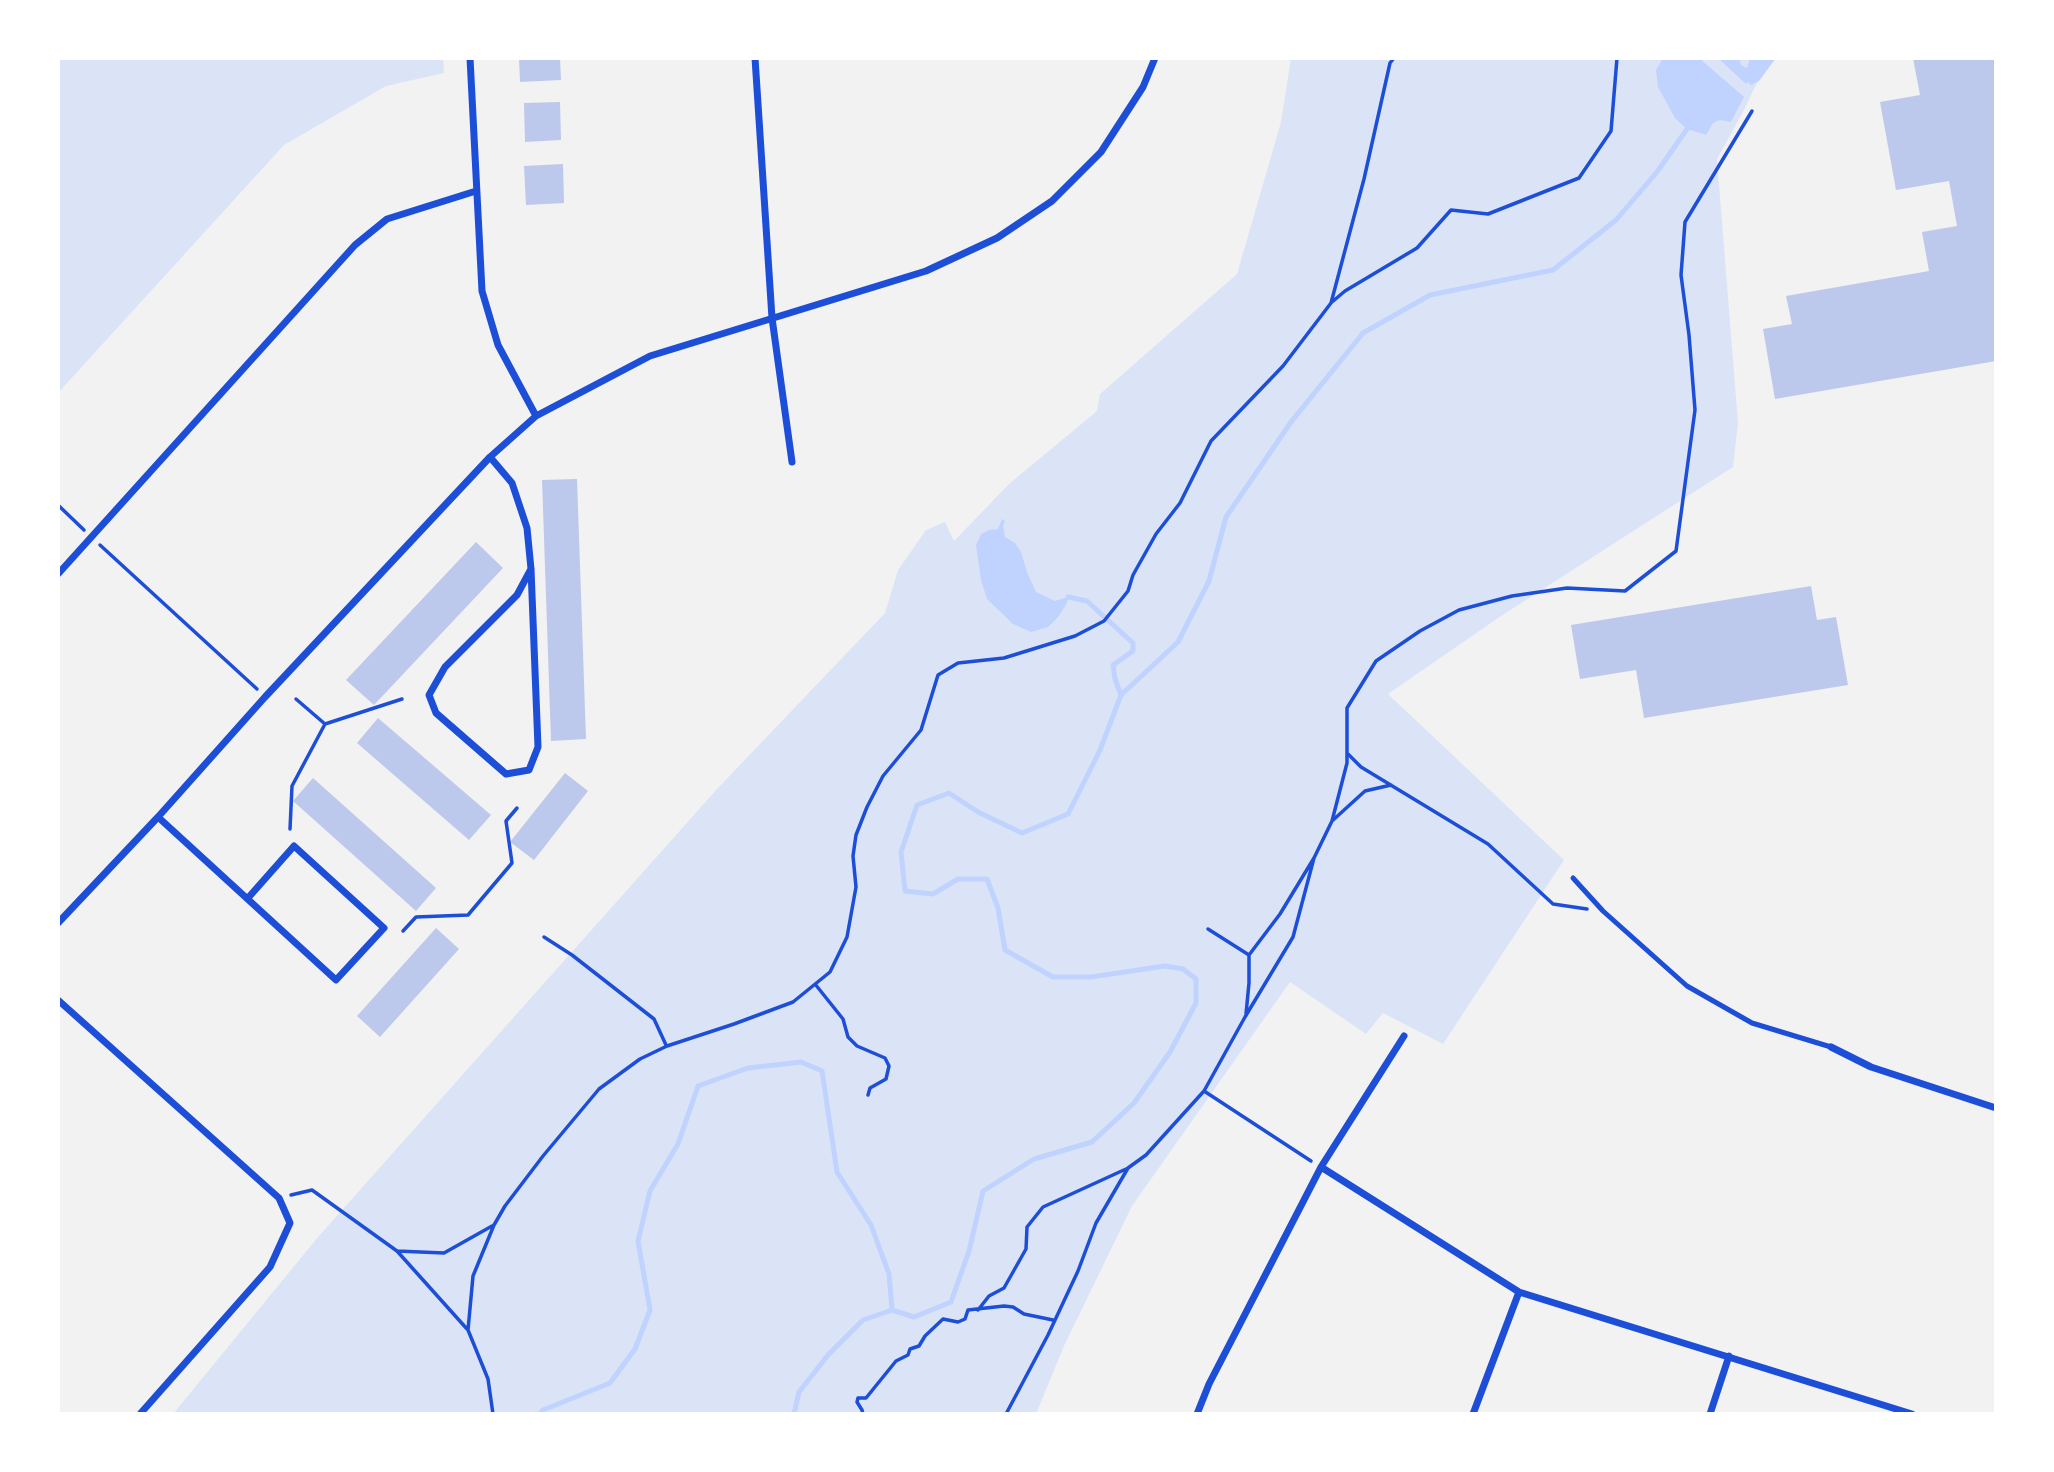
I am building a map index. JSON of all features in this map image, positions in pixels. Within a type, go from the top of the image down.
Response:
[{"type":"street","points":[[470,58],[482,291],[498,345],[536,416]]},
{"type":"street","points":[[755,58],[772,318],[792,462]]},
{"type":"street","points":[[58,923],[490,457],[536,416],[650,356],[926,271],[997,239],[1052,201],[1101,152],[1143,87],[1155,58]]},
{"type":"street","points":[[58,574],[355,245],[387,219],[476,191]]},
{"type":"street","points":[[490,457],[512,483],[527,528],[531,569],[538,747],[529,770],[506,774],[436,713],[429,695],[445,667],[517,595],[531,569]]},
{"type":"street","points":[[159,817],[336,980],[384,928],[294,846],[248,898]]},
{"type":"street","points":[[58,1000],[279,1198],[290,1223],[271,1267],[140,1414]]},
{"type":"street","points":[[1197,1414],[1209,1384],[1321,1167],[1404,1036]]},
{"type":"street","points":[[1831,1047],[1871,1068],[1996,1108]]},
{"type":"street","points":[[1321,1167],[1519,1292],[1912,1414]]},
{"type":"street","points":[[1473,1414],[1519,1292]]},
{"type":"street","points":[[1710,1414],[1729,1356]]},
{"type":"lane","points":[[1573,878],[1603,912],[1686,986],[1752,1023],[1831,1047]]},
{"type":"path","points":[[1331,303],[1364,179],[1390,63],[1394,58]]},
{"type":"path","points":[[468,1330],[473,1276],[494,1225],[543,1156],[599,1089],[640,1059],[667,1046],[793,1002],[830,972],[848,937],[856,887],[853,856],[856,835],[883,776],[921,730],[939,674],[958,663],[1004,658],[1036,649],[1074,636],[1104,621],[1128,591],[1156,534],[1180,503],[1211,441],[1283,366],[1331,303],[1345,291],[1417,248],[1451,210],[1489,214],[1579,178],[1611,131],[1617,58]]},
{"type":"path","points":[[1245,1017],[1249,955],[1280,914],[1314,858],[1332,821],[1347,763],[1347,708],[1376,662],[1420,631],[1459,610],[1512,596],[1567,588],[1625,591],[1676,551],[1695,410],[1681,275],[1685,222],[1752,111]]},
{"type":"path","points":[[58,505],[265,697]]},
{"type":"path","points":[[296,699],[325,724]]},
{"type":"path","points":[[290,829],[292,786],[325,724],[402,699]]},
{"type":"path","points":[[1347,750],[1350,758],[1361,767],[1488,844],[1553,904],[1603,912]]},
{"type":"path","points":[[1345,769],[1361,767]]},
{"type":"path","points":[[1332,821],[1365,791],[1391,785]]},
{"type":"path","points":[[403,931],[416,917],[468,915],[512,863],[506,821],[517,807]]},
{"type":"path","points":[[978,1310],[989,1296],[1004,1288],[1026,1249],[1027,1227],[1043,1207],[1128,1168],[1146,1155],[1204,1091],[1293,937],[1314,858]]},
{"type":"path","points":[[1208,929],[1249,955]]},
{"type":"path","points":[[544,937],[572,955],[654,1019],[667,1046]]},
{"type":"path","points":[[815,984],[843,1020],[848,1037],[857,1046],[885,1058],[889,1066],[886,1079],[870,1088],[868,1095]]},
{"type":"path","points":[[1204,1091],[1321,1167]]},
{"type":"path","points":[[1006,1414],[1048,1335],[1096,1223],[1128,1168]]},
{"type":"path","points":[[279,1198],[312,1190],[397,1251],[468,1330],[488,1379],[493,1414]]},
{"type":"path","points":[[397,1251],[444,1253],[494,1225]]},
{"type":"path","points":[[863,1414],[857,1402],[858,1398],[866,1398],[896,1361],[919,1346],[925,1336],[943,1319],[958,1322],[964,1319],[968,1310],[1004,1306],[1013,1307],[1024,1314],[1053,1320]]},
{"type":"shaded area","points":[[58,58],[443,58],[444,73],[386,86],[284,145],[58,393]]},
{"type":"shaded area","points":[[1291,58],[1769,58],[1717,159],[1738,423],[1733,467],[1501,616],[1388,694],[1564,860],[1443,1044],[1383,1013],[1366,1034],[1290,982],[1132,1206],[1064,1346],[1036,1414],[173,1414],[318,1237],[717,789],[885,613],[898,570],[926,530],[945,522],[954,541],[1009,484],[1097,411],[1100,394],[1237,274],[1281,122]]},
{"type":"water","points":[[1663,58],[1699,58],[1744,97],[1731,122],[1720,120],[1713,123],[1706,135],[1687,129],[1675,118],[1658,87],[1656,70]]},
{"type":"water","points":[[1718,58],[1739,58],[1741,65],[1747,68],[1750,58],[1776,58],[1759,81],[1751,85],[1748,82],[1746,84]]},
{"type":"water","points":[[1002,519],[1005,521],[1005,537],[1015,543],[1021,552],[1036,592],[1055,601],[1068,597],[1058,617],[1048,627],[1031,632],[1013,624],[987,599],[976,545],[981,534],[998,529]]},
{"type":"building","points":[[519,58],[560,58],[561,80],[520,82]]},
{"type":"building","points":[[1913,58],[1996,58],[1996,361],[1775,399],[1763,329],[1792,324],[1786,296],[1929,271],[1922,232],[1957,226],[1949,181],[1896,190],[1880,102],[1920,95]]},
{"type":"building","points":[[560,102],[561,140],[525,142],[524,103]]},
{"type":"building","points":[[563,164],[564,203],[526,205],[524,166]]},
{"type":"building","points":[[577,479],[586,739],[551,741],[542,480]]},
{"type":"building","points":[[476,542],[503,568],[374,705],[346,680]]},
{"type":"building","points":[[1811,586],[1817,620],[1836,617],[1848,685],[1644,718],[1636,670],[1580,679],[1571,625]]},
{"type":"building","points":[[378,718],[491,815],[469,840],[357,743]]},
{"type":"building","points":[[565,773],[588,791],[534,860],[510,842]]},
{"type":"building","points":[[313,778],[436,888],[416,911],[293,801]]},
{"type":"building","points":[[436,928],[459,949],[380,1037],[357,1016]]},
{"type":"waterway","points":[[540,1414],[543,1410],[610,1383],[635,1349],[650,1310],[638,1241],[650,1191],[678,1144],[698,1086],[748,1068],[801,1062],[822,1071],[837,1172],[871,1225],[889,1274],[892,1310],[914,1317],[951,1302],[969,1251],[983,1191],[1034,1159],[1092,1142],[1134,1103],[1170,1052],[1196,1003],[1196,979],[1183,969],[1165,966],[1091,977],[1053,977],[1005,950],[998,908],[987,879],[958,879],[933,894],[905,891],[901,852],[917,805],[949,793],[978,812],[1022,833],[1068,814],[1100,750],[1121,695],[1178,642],[1209,581],[1226,517],[1291,422],[1363,333],[1430,295],[1553,270],[1616,220],[1657,172],[1687,129]]},
{"type":"waterway","points":[[1068,597],[1087,601],[1133,643],[1133,651],[1113,665],[1121,695]]},
{"type":"waterway","points":[[794,1414],[799,1392],[828,1355],[863,1320],[892,1310]]}]
